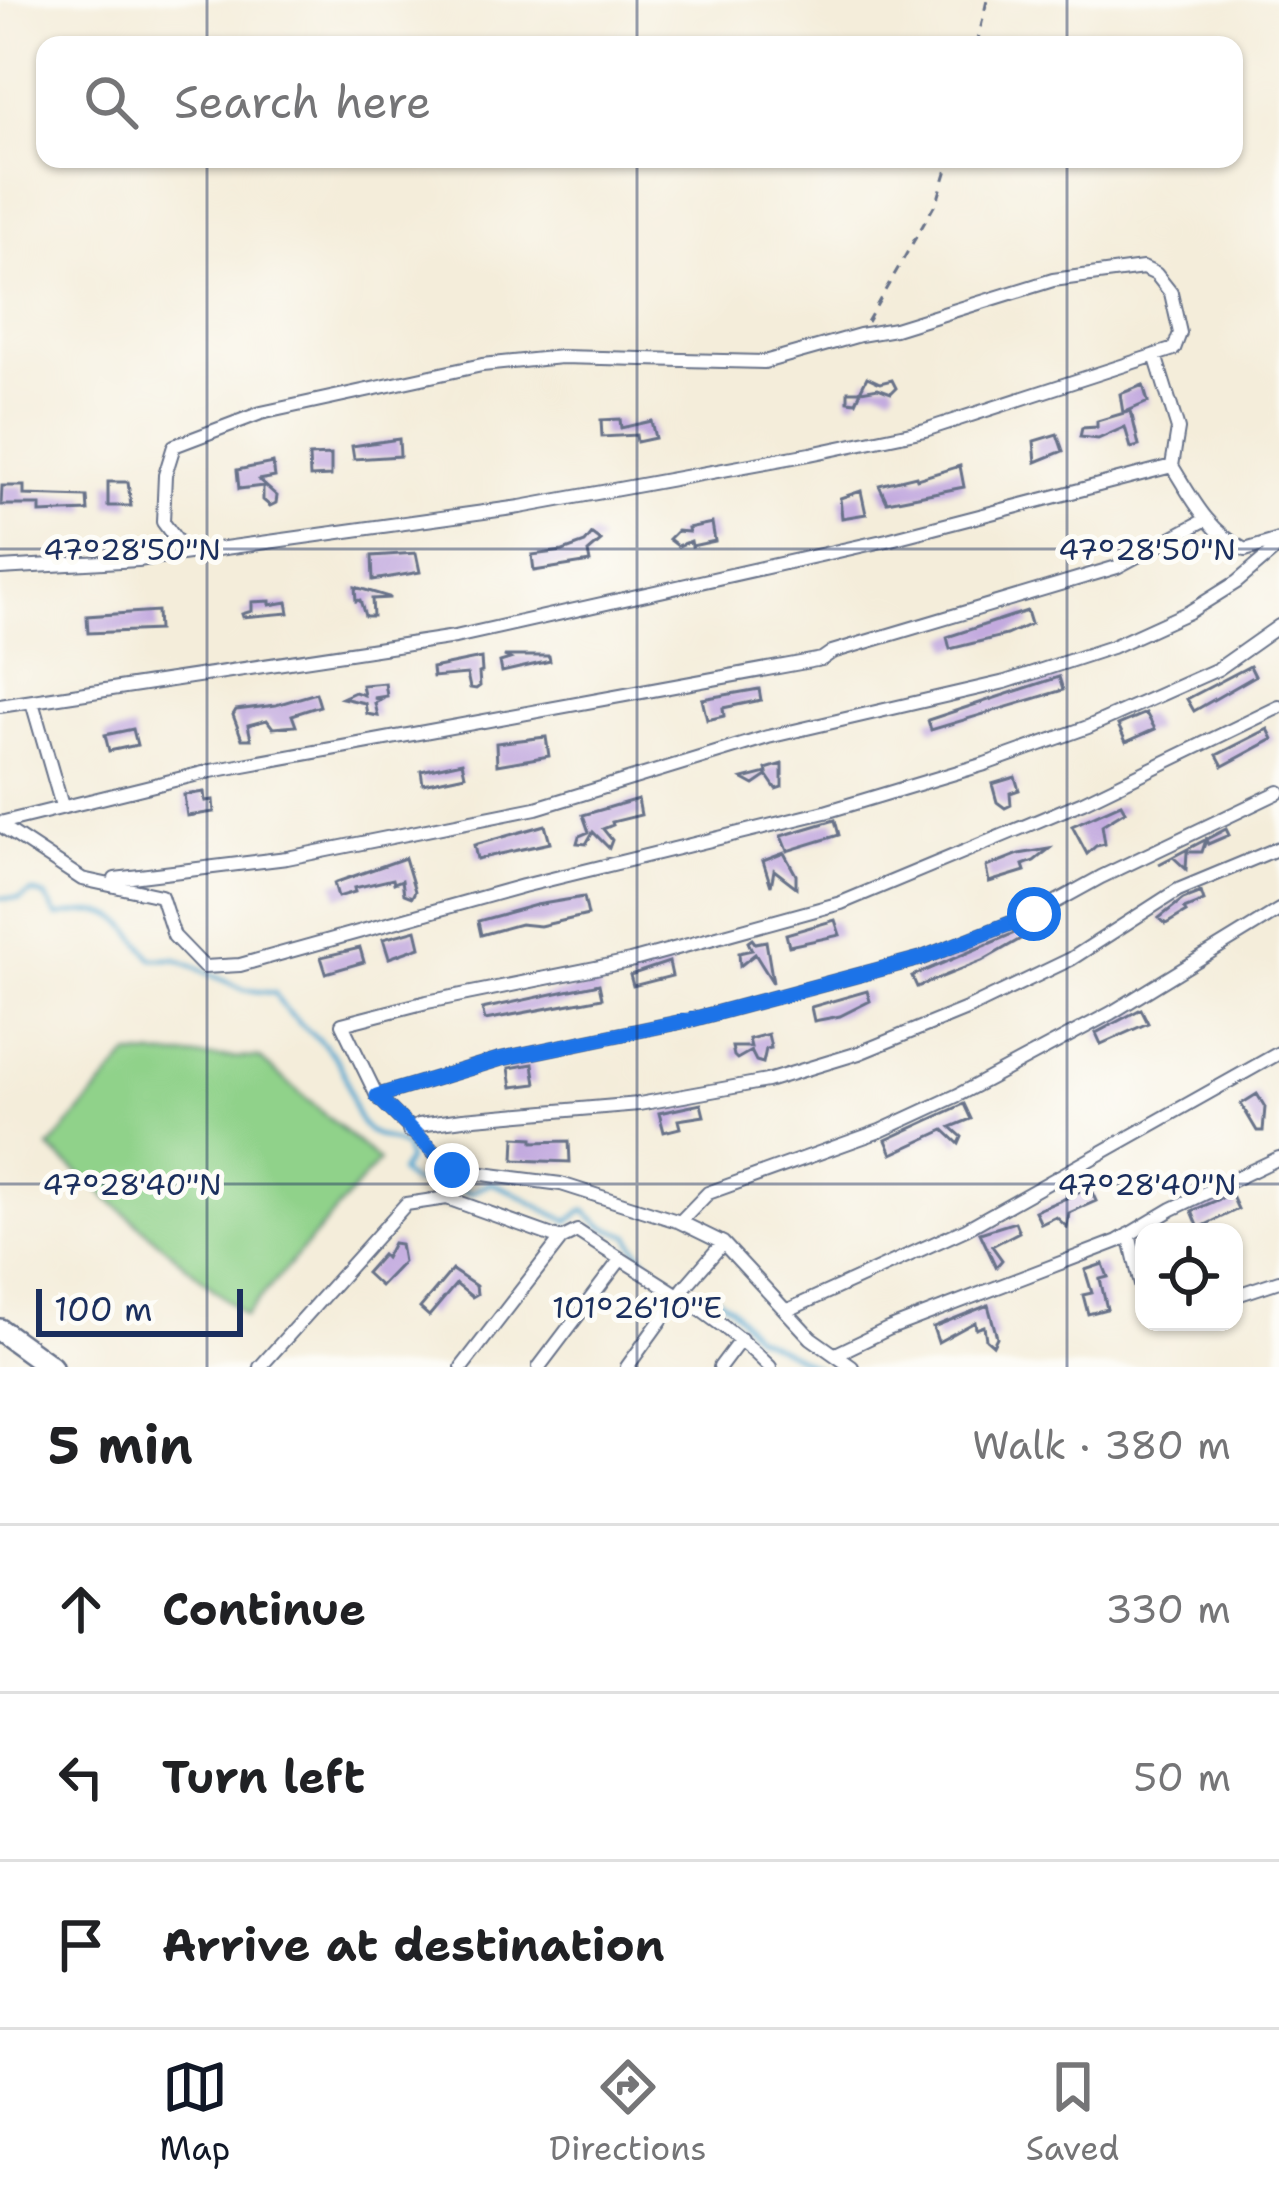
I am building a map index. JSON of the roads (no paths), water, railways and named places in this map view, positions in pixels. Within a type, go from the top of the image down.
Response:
[{"type":"highway","points":[[0,1330],[51,1367]]},
{"type":"street","points":[[0,568],[186,553],[520,508],[925,430],[1174,349],[1180,333],[1171,293],[1156,274],[1143,268],[1053,280],[895,329],[860,334],[764,362],[561,357],[482,365],[261,413],[173,446],[165,475],[163,522],[186,553]]},
{"type":"street","points":[[1155,355],[1178,429],[1172,466],[1205,520],[1222,538],[1245,550],[1279,543]]},
{"type":"street","points":[[0,706],[455,637],[887,540],[1172,466]]},
{"type":"street","points":[[0,824],[211,770],[822,659],[832,652],[1117,567],[1205,520]]},
{"type":"street","points":[[82,879],[130,880],[287,858],[536,808],[768,737],[1005,682],[1112,647],[1190,612],[1237,582],[1279,543]]},
{"type":"street","points":[[0,824],[82,879],[161,896],[174,936],[204,967],[278,958],[523,886],[825,812],[985,764],[1088,727],[1218,669],[1279,626]]},
{"type":"street","points":[[32,702],[62,806]]},
{"type":"street","points":[[852,1367],[811,1338],[723,1243],[680,1222],[561,1184],[452,1170],[377,1096],[342,1024],[630,961],[841,903],[1084,802],[1279,706]]},
{"type":"street","points":[[377,1096],[500,1059],[690,1020],[922,958],[1034,914],[1160,847],[1279,792]]},
{"type":"street","points":[[409,1131],[419,1125],[463,1119],[639,1104],[766,1081],[859,1053],[1071,959],[1178,890],[1279,848]]},
{"type":"street","points":[[680,1222],[708,1192],[880,1131],[958,1095],[1111,1013],[1279,910]]},
{"type":"street","points":[[788,1310],[966,1229],[1279,1053]]},
{"type":"street","points":[[836,1354],[1129,1234],[1279,1159]]},
{"type":"street","points":[[260,1367],[406,1204],[447,1198],[561,1239]]},
{"type":"street","points":[[462,1367],[561,1239],[577,1231],[680,1294],[770,1367]]},
{"type":"street","points":[[1129,1234],[1135,1260]]},
{"type":"street","points":[[627,1367],[723,1243]]},
{"type":"street","points":[[539,1367],[620,1260]]},
{"type":"street","points":[[1243,1293],[1279,1281]]},
{"type":"street","points":[[721,1367],[741,1339]]},
{"type":"waterway","points":[[0,898],[20,899],[31,892],[45,896],[57,916],[92,912],[114,916],[152,959],[176,959],[245,990],[275,993],[337,1059],[364,1126],[405,1147],[408,1160],[400,1172],[411,1182],[441,1183],[470,1193],[490,1183],[569,1221],[584,1210],[603,1226],[630,1236],[650,1265],[668,1279],[699,1297],[713,1294],[754,1335],[816,1367]]}]
